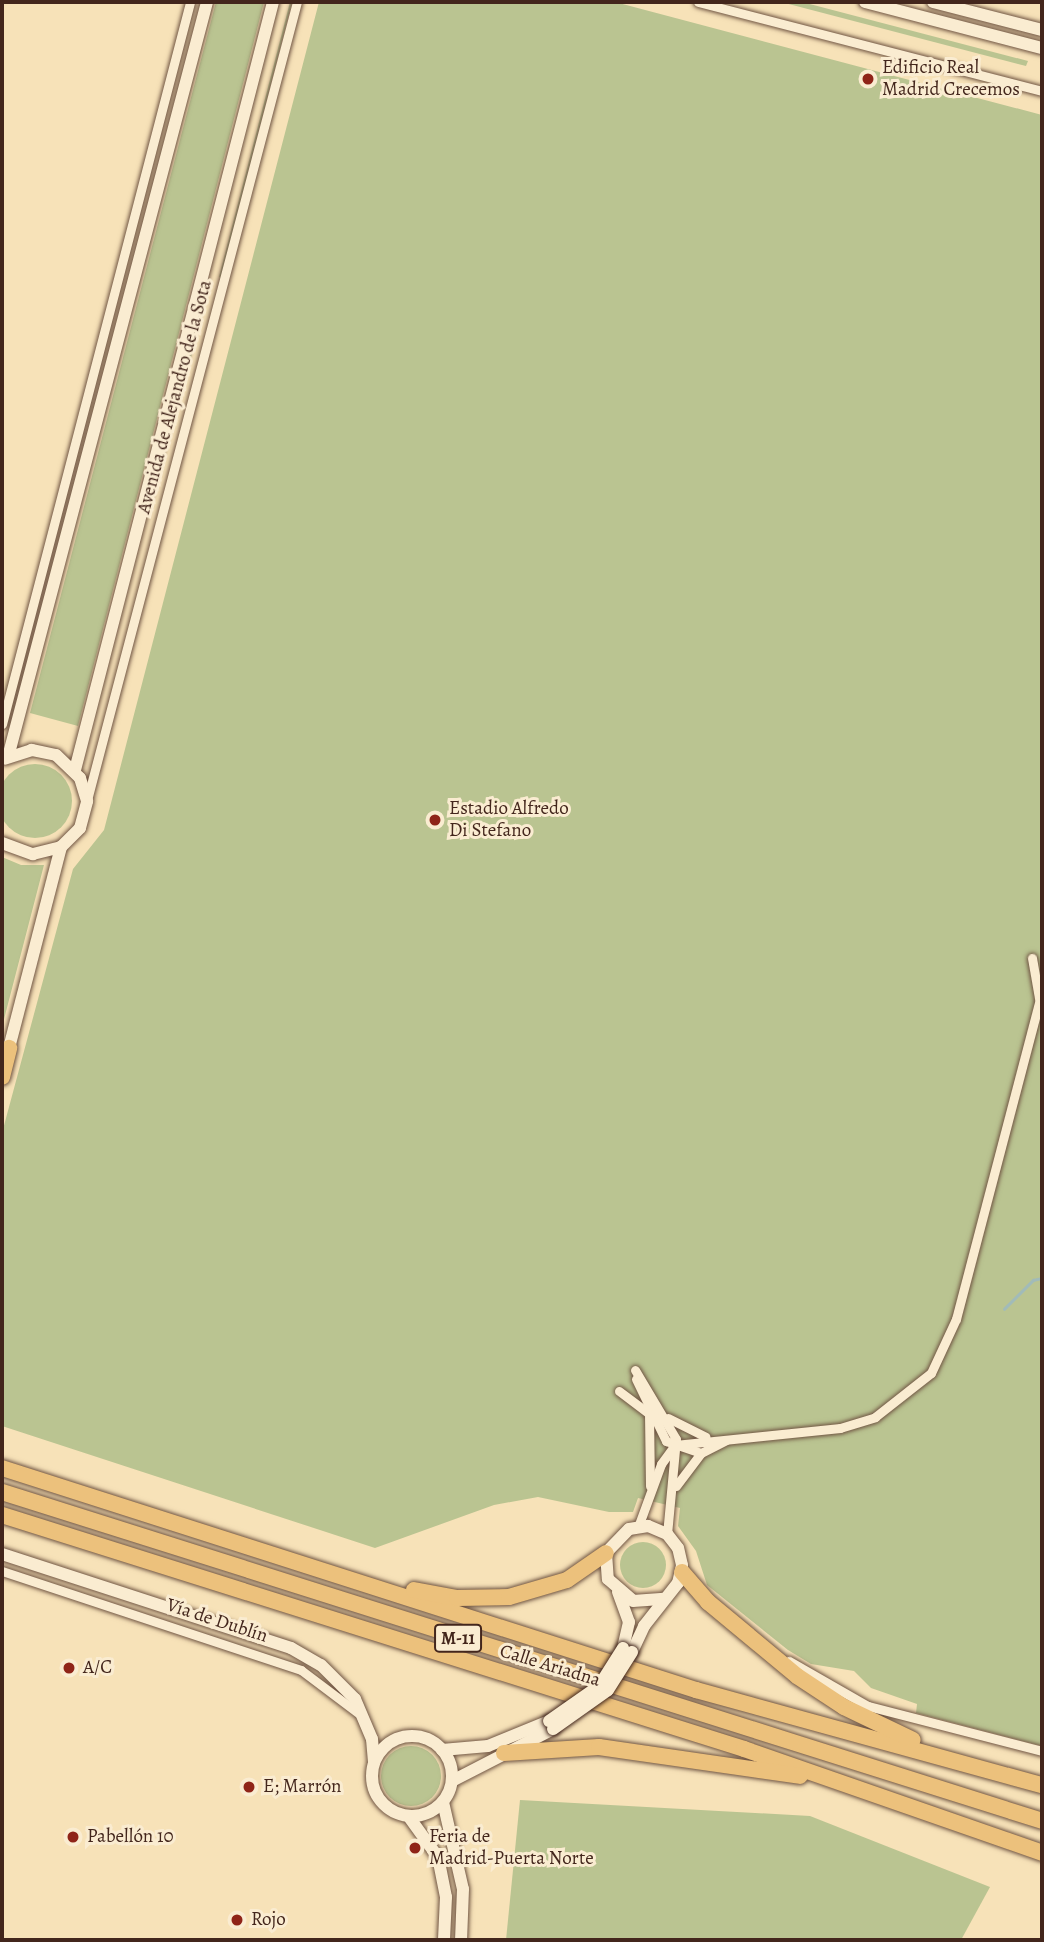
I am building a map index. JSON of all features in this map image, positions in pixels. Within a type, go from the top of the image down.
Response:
[{"type":"highway","points":[[2,1069],[9,1048]]},
{"type":"highway","points":[[2,1077],[9,1048]]},
{"type":"highway","points":[[2,1461],[107,1501]]},
{"type":"highway","points":[[2,1468],[356,1579],[696,1690],[1042,1785]]},
{"type":"highway","name":"Calle Ariadna","points":[[2,1492],[1042,1821]]},
{"type":"highway","name":"Calle Ariadna","points":[[2,1515],[858,1787],[1042,1853]]},
{"type":"highway","points":[[356,1579],[457,1598],[509,1597],[567,1580],[606,1553]]},
{"type":"highway","points":[[682,1572],[708,1602],[757,1646],[844,1707],[964,1762]]},
{"type":"highway","points":[[504,1753],[599,1747],[858,1787]]},
{"type":"main road","points":[[2,843],[33,855],[61,847],[80,828],[87,801],[75,770],[44,751],[5,760],[207,2]]},
{"type":"main road","name":"Avenida de Alejandro de la Sota","points":[[75,770],[273,2]]},
{"type":"main road","points":[[864,2],[1042,48]]},
{"type":"main road","points":[[933,2],[1042,30]]},
{"type":"main road","points":[[9,1048],[61,847]]},
{"type":"main road","points":[[409,1817],[428,1814],[443,1802],[452,1781],[608,1690],[627,1650],[682,1572],[678,1548],[667,1534],[638,1527],[620,1535],[606,1553],[608,1579],[618,1592],[629,1622],[627,1650]]},
{"type":"main road","points":[[2,1554],[291,1648],[349,1692],[369,1729],[374,1762],[372,1782],[379,1799],[409,1817],[438,1857],[446,1897],[444,1940]]},
{"type":"main road","points":[[618,1592],[633,1601],[664,1599]]},
{"type":"main road","points":[[374,1762],[388,1743],[409,1736],[442,1750],[488,1746],[551,1725]]},
{"type":"main road","points":[[442,1750],[452,1781]]},
{"type":"main road","points":[[443,1802],[461,1872],[461,1940]]},
{"type":"street","points":[[2,724],[190,2]]},
{"type":"street","name":"Avenida de Alejandro de la Sota","points":[[87,801],[298,2]]},
{"type":"street","points":[[698,2],[1042,91]]},
{"type":"street","points":[[638,1527],[661,1464],[675,1445],[708,1437],[840,1428],[875,1417],[930,1373],[956,1319],[1041,995],[1032,958]]},
{"type":"street","points":[[667,1534],[673,1494],[675,1445],[668,1418],[635,1370],[636,1390],[666,1441],[675,1445],[701,1452]]},
{"type":"street","points":[[636,1390],[619,1391],[649,1414]]},
{"type":"street","points":[[649,1414],[650,1498]]},
{"type":"street","points":[[668,1418],[708,1437]]},
{"type":"street","points":[[673,1494],[701,1452],[737,1437]]},
{"type":"street","name":"Vía de Dublín","points":[[2,1571],[301,1670],[343,1698],[369,1729]]},
{"type":"street","points":[[708,1602],[841,1694],[1042,1751]]},
{"type":"green space","points":[[216,2],[264,2],[78,726],[30,713]]},
{"type":"green space","points":[[292,2],[221,278],[219,277]]},
{"type":"green space","points":[[319,2],[615,2],[1042,115],[1042,1746],[916,1713],[917,1704],[871,1688],[854,1671],[811,1664],[788,1650],[707,1585],[696,1551],[678,1526],[680,1508],[638,1498],[633,1512],[609,1512],[538,1497],[494,1505],[375,1548],[2,1426],[2,1133],[73,869],[104,830]]},
{"type":"green space","points":[[781,2],[802,2],[1028,61],[1026,66]]},
{"type":"green space","points":[[204,282],[210,284],[173,427],[167,426]]},
{"type":"green space","points":[[35,764],[56,770],[66,780],[72,801],[66,822],[56,832],[35,838],[14,832],[4,822],[-2,801],[4,780],[14,770]]},
{"type":"green space","points":[[2,857],[21,865],[44,865],[2,1027]]},
{"type":"green space","points":[[643,1542],[659,1549],[666,1565],[659,1581],[643,1588],[627,1581],[620,1565],[627,1549]]},
{"type":"green space","points":[[411,1746],[432,1755],[441,1776],[432,1797],[411,1806],[390,1797],[381,1776],[390,1755]]},
{"type":"green space","points":[[520,1800],[810,1816],[990,1887],[961,1940],[506,1940]]},
{"type":"waterway","points":[[1004,1309],[1033,1280],[1042,1278]]},
{"type":"place","name":"Edificio Real Madrid Crecemos","points":[[868,79]]},
{"type":"place","name":"Estadio Alfredo Di Stefano","points":[[435,820]]},
{"type":"place","name":"A/C","points":[[69,1668]]},
{"type":"place","name":"E; Marrón","points":[[249,1787]]},
{"type":"place","name":"Pabellón 10","points":[[73,1837]]},
{"type":"place","name":"Feria de Madrid-Puerta Norte","points":[[415,1848]]},
{"type":"place","name":"Rojo","points":[[237,1920]]}]
